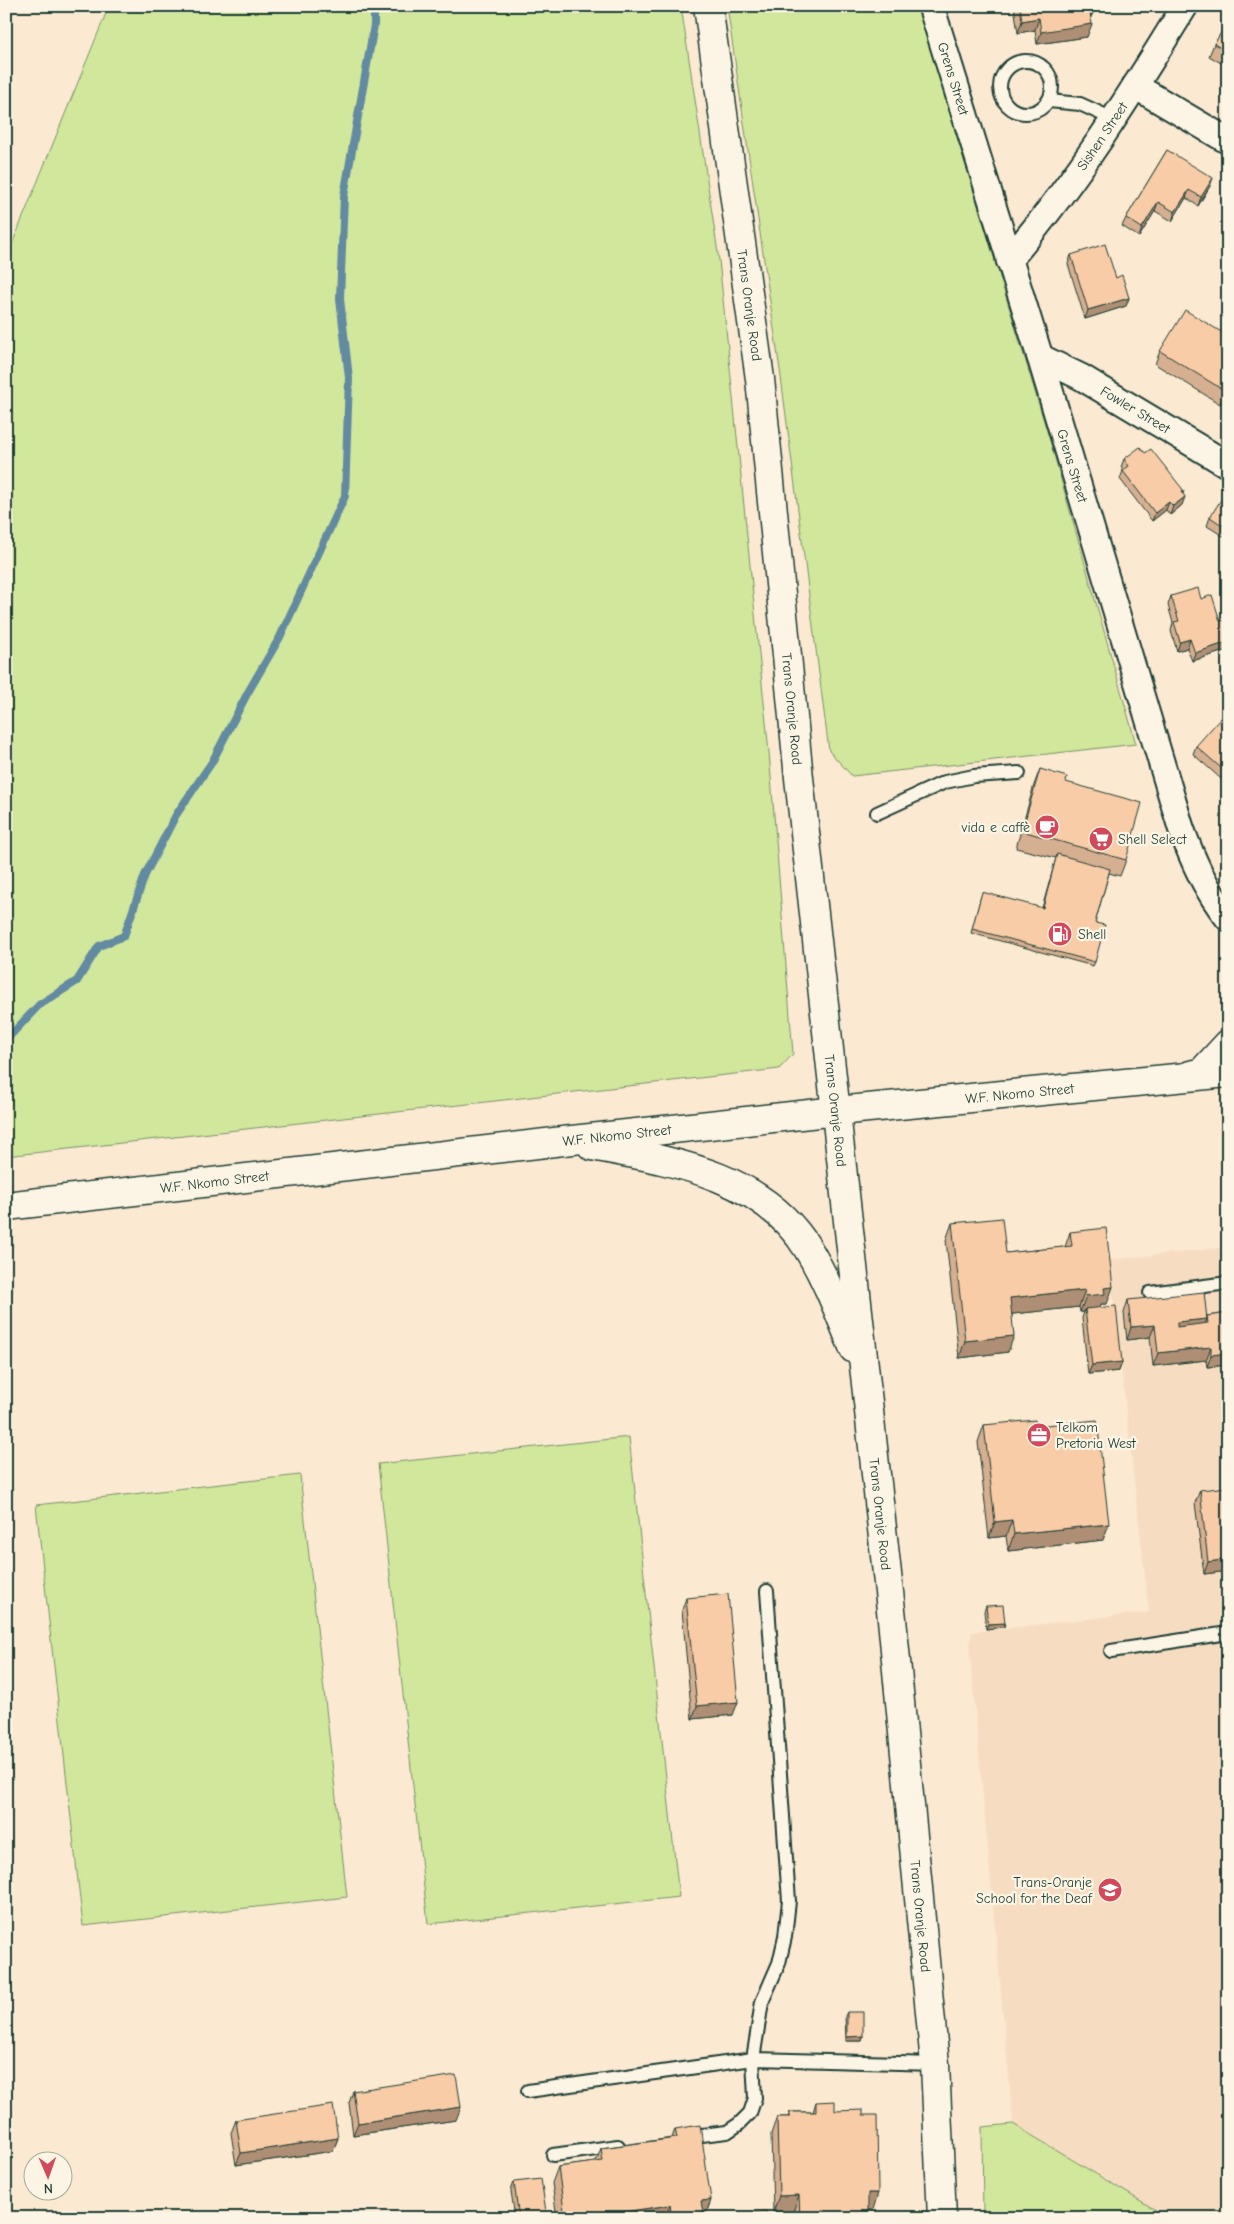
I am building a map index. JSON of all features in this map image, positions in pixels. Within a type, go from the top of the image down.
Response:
[{"type":"main road","name":"Trans Oranje Road","points":[[708,6],[760,379],[799,778],[892,1619],[935,2064],[942,2218]]},
{"type":"main road","points":[[1181,1076],[1202,1072],[1228,1044]]},
{"type":"main road","name":"W.F. Nkomo Street","points":[[6,1206],[837,1111],[1181,1076],[1228,1073]]},
{"type":"main road","points":[[563,1141],[665,1160],[717,1175],[762,1201],[781,1216],[807,1247],[826,1282],[866,1378]]},
{"type":"street","name":"Grens Street","points":[[931,6],[1008,260],[1040,357],[1181,828],[1208,891],[1228,918]]},
{"type":"street","name":"Sishen Street","points":[[1008,260],[1058,200],[1135,86],[1185,6]]},
{"type":"street","points":[[1135,86],[1228,141]]},
{"type":"street","name":"Fowler Street","points":[[1040,357],[1081,377],[1228,464]]},
{"type":"lane","points":[[1023,60],[1034,61],[1045,68],[1051,78],[1053,89],[1049,100],[1041,109],[1030,113],[1018,112],[1008,106],[1001,96],[999,85],[1003,73],[1012,64],[1023,60]]},
{"type":"lane","points":[[1049,100],[1080,104],[1112,120]]},
{"type":"lane","points":[[877,813],[945,782],[974,776],[1019,773]]},
{"type":"lane","points":[[1150,1293],[1228,1283]]},
{"type":"lane","points":[[669,2139],[727,2132],[750,2113],[755,2098],[753,2059],[762,2002],[779,1963],[785,1937],[789,1901],[767,1591]]},
{"type":"lane","points":[[1111,1651],[1228,1633]]},
{"type":"lane","points":[[528,2091],[753,2059],[935,2064]]},
{"type":"lane","points":[[553,2155],[630,2144]]},
{"type":"shaded area","name":"Trans-Oranje School for the Deaf","points":[[1228,1247],[1228,2218],[1169,2218],[1013,2124],[970,1655],[971,1632],[1149,1612],[1109,1260]]},
{"type":"green space","points":[[109,6],[681,6],[719,260],[769,752],[793,1054],[779,1069],[6,1156],[6,259]]},
{"type":"green space","points":[[727,6],[917,6],[1051,444],[1136,744],[852,776],[829,751],[781,377]]},
{"type":"green space","points":[[629,1437],[679,1897],[428,1924],[378,1464]]},
{"type":"green space","points":[[300,1475],[347,1897],[83,1926],[36,1505]]},
{"type":"green space","points":[[1013,2124],[1169,2218],[983,2218],[982,2127]]},
{"type":"building","points":[[1020,6],[1094,6],[1090,13],[1092,24],[1041,32],[1039,18],[1022,21]]},
{"type":"building","points":[[1228,22],[1228,52],[1214,44]]},
{"type":"building","points":[[1167,150],[1213,178],[1201,197],[1189,190],[1175,212],[1158,202],[1142,228],[1126,218]]},
{"type":"building","points":[[1105,244],[1116,278],[1122,275],[1129,298],[1088,310],[1071,255]]},
{"type":"building","points":[[1185,310],[1228,336],[1228,387],[1225,391],[1160,351]]},
{"type":"building","points":[[1140,447],[1145,453],[1151,449],[1184,491],[1182,492],[1185,497],[1173,506],[1169,502],[1155,513],[1123,471],[1129,466],[1124,459]]},
{"type":"building","points":[[1224,495],[1228,497],[1228,529],[1210,517]]},
{"type":"building","points":[[1198,588],[1201,599],[1212,595],[1220,621],[1225,620],[1228,628],[1228,642],[1195,653],[1190,639],[1180,642],[1174,622],[1179,621],[1171,596]]},
{"type":"building","points":[[1220,719],[1228,724],[1228,774],[1196,746]]},
{"type":"building","points":[[1040,769],[1067,777],[1066,782],[1142,803],[1126,860],[1022,831]]},
{"type":"building","points":[[1057,854],[1110,869],[1095,923],[1105,925],[1095,962],[972,929],[982,892],[1043,908]]},
{"type":"building","points":[[1002,1218],[1006,1253],[1072,1246],[1070,1232],[1106,1228],[1113,1287],[1104,1288],[1105,1294],[1086,1296],[1085,1290],[1010,1298],[1014,1336],[965,1341],[952,1223]]},
{"type":"building","points":[[1204,1292],[1207,1319],[1177,1322],[1177,1327],[1208,1323],[1207,1316],[1228,1313],[1228,1353],[1211,1355],[1211,1347],[1158,1353],[1155,1325],[1131,1327],[1128,1300]]},
{"type":"building","points":[[1116,1306],[1122,1362],[1092,1365],[1085,1309]]},
{"type":"building","points":[[1035,1420],[1036,1426],[1097,1420],[1109,1524],[1014,1534],[1012,1520],[995,1522],[984,1425]]},
{"type":"building","points":[[1228,1487],[1228,1559],[1208,1562],[1200,1490]]},
{"type":"building","points":[[728,1594],[738,1702],[697,1706],[686,1598]]},
{"type":"building","points":[[1003,1605],[1005,1623],[988,1624],[986,1606]]},
{"type":"building","points":[[847,2012],[863,2012],[863,2036],[847,2037]]},
{"type":"building","points":[[456,2075],[461,2107],[358,2123],[353,2091]]},
{"type":"building","points":[[835,2101],[835,2111],[863,2110],[863,2115],[877,2115],[878,2193],[868,2193],[868,2218],[800,2218],[799,2195],[779,2196],[777,2117],[790,2117],[790,2112],[816,2112],[816,2102]]},
{"type":"building","points":[[333,2105],[338,2138],[241,2153],[236,2120]]},
{"type":"building","points":[[700,2125],[711,2200],[701,2201],[704,2218],[672,2218],[670,2205],[583,2218],[565,2218],[558,2167],[603,2161],[601,2148],[677,2138],[675,2129]]},
{"type":"building","points":[[541,2179],[547,2218],[519,2218],[514,2182]]},
{"type":"building","points":[[766,2211],[767,2218],[718,2218]]},
{"type":"waterway","points":[[6,1040],[39,1005],[77,981],[99,946],[124,936],[145,875],[176,815],[212,762],[247,694],[280,637],[345,496],[349,378],[340,299],[344,196],[374,25],[374,6]]},
{"type":"place","name":"vida e caffè","points":[[1047,827]]},
{"type":"place","name":"Shell Select","points":[[1101,839]]},
{"type":"place","name":"Shell","points":[[1060,934]]},
{"type":"place","name":"Telkom Pretoria West","points":[[1039,1435]]},
{"type":"place","name":"Trans-Oranje School for the Deaf","points":[[1110,1890]]}]
